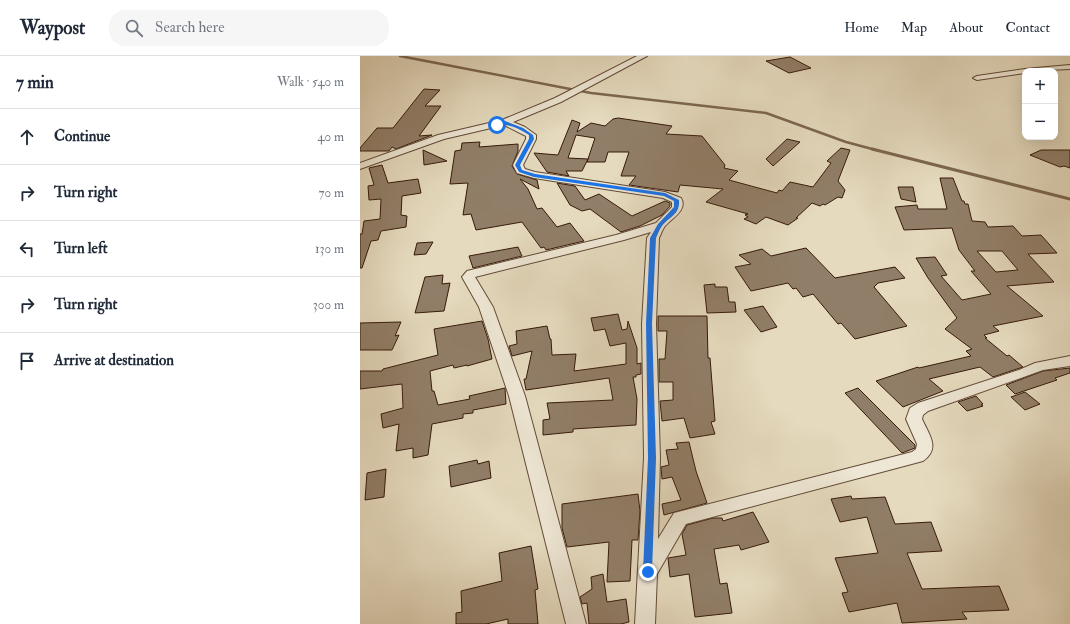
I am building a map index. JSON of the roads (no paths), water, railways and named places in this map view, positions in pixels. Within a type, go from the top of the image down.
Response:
[{"type":"street","points":[[360,166],[441,137],[505,122],[558,100],[642,56]]},
{"type":"street","points":[[1058,68],[1070,67]]},
{"type":"street","points":[[977,78],[1022,71]]},
{"type":"street","points":[[505,122],[522,129],[531,135],[531,139],[518,165],[521,171],[534,175],[665,195],[677,200],[677,207],[660,225],[653,238],[649,324],[652,458],[645,624]]},
{"type":"street","points":[[576,624],[517,396],[486,307],[468,278],[471,274],[620,238],[660,225]]},
{"type":"street","points":[[648,572],[680,518],[917,457],[924,452],[925,444],[914,419],[916,412],[923,407],[1024,374],[1040,366],[1070,361]]},
{"type":"waterway","points":[[400,56],[591,93],[766,113],[846,142],[876,150]]},
{"type":"waterway","points":[[872,149],[1070,199]]}]
